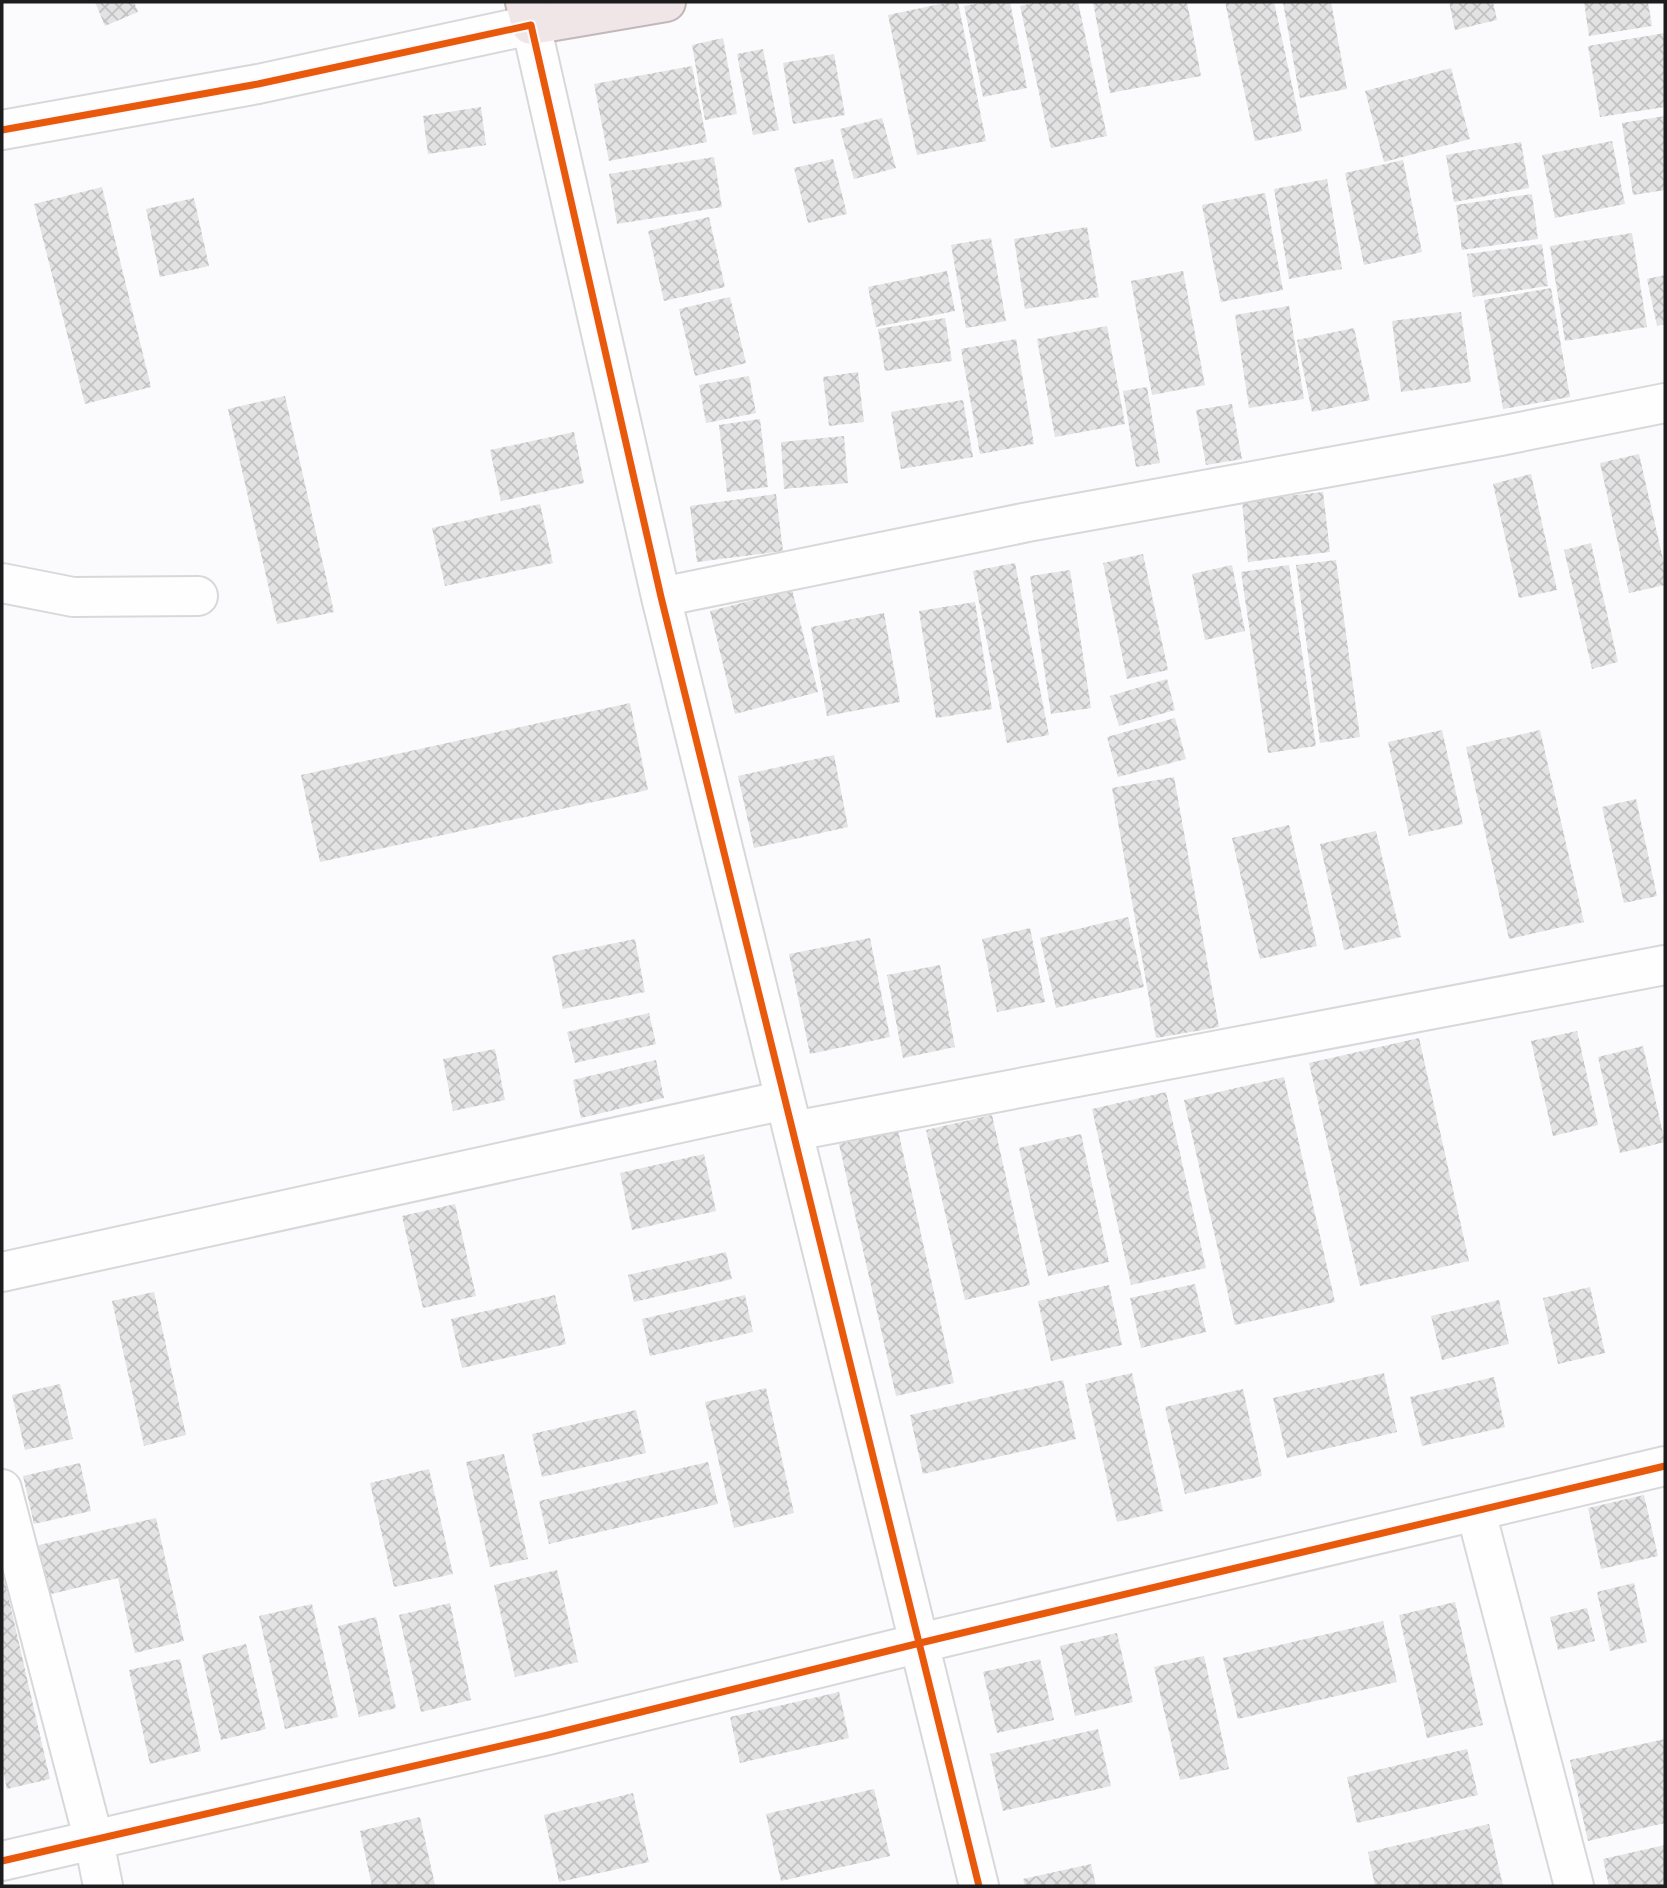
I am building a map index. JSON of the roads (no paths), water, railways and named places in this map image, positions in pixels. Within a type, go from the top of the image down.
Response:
[{"type":"highway","points":[[528,13],[666,2]]},
{"type":"street","points":[[2,130],[258,84],[528,13],[661,597],[979,1886]]},
{"type":"street","points":[[661,597],[1042,520],[1665,403]]},
{"type":"street","points":[[2,583],[73,597],[198,596]]},
{"type":"street","points":[[2,1272],[790,1115],[1665,965]]},
{"type":"street","points":[[2,1861],[548,1735],[920,1643],[1665,1466]]},
{"type":"street","points":[[2,1489],[94,1841],[103,1886]]},
{"type":"street","points":[[1476,1512],[1574,1886]]}]
